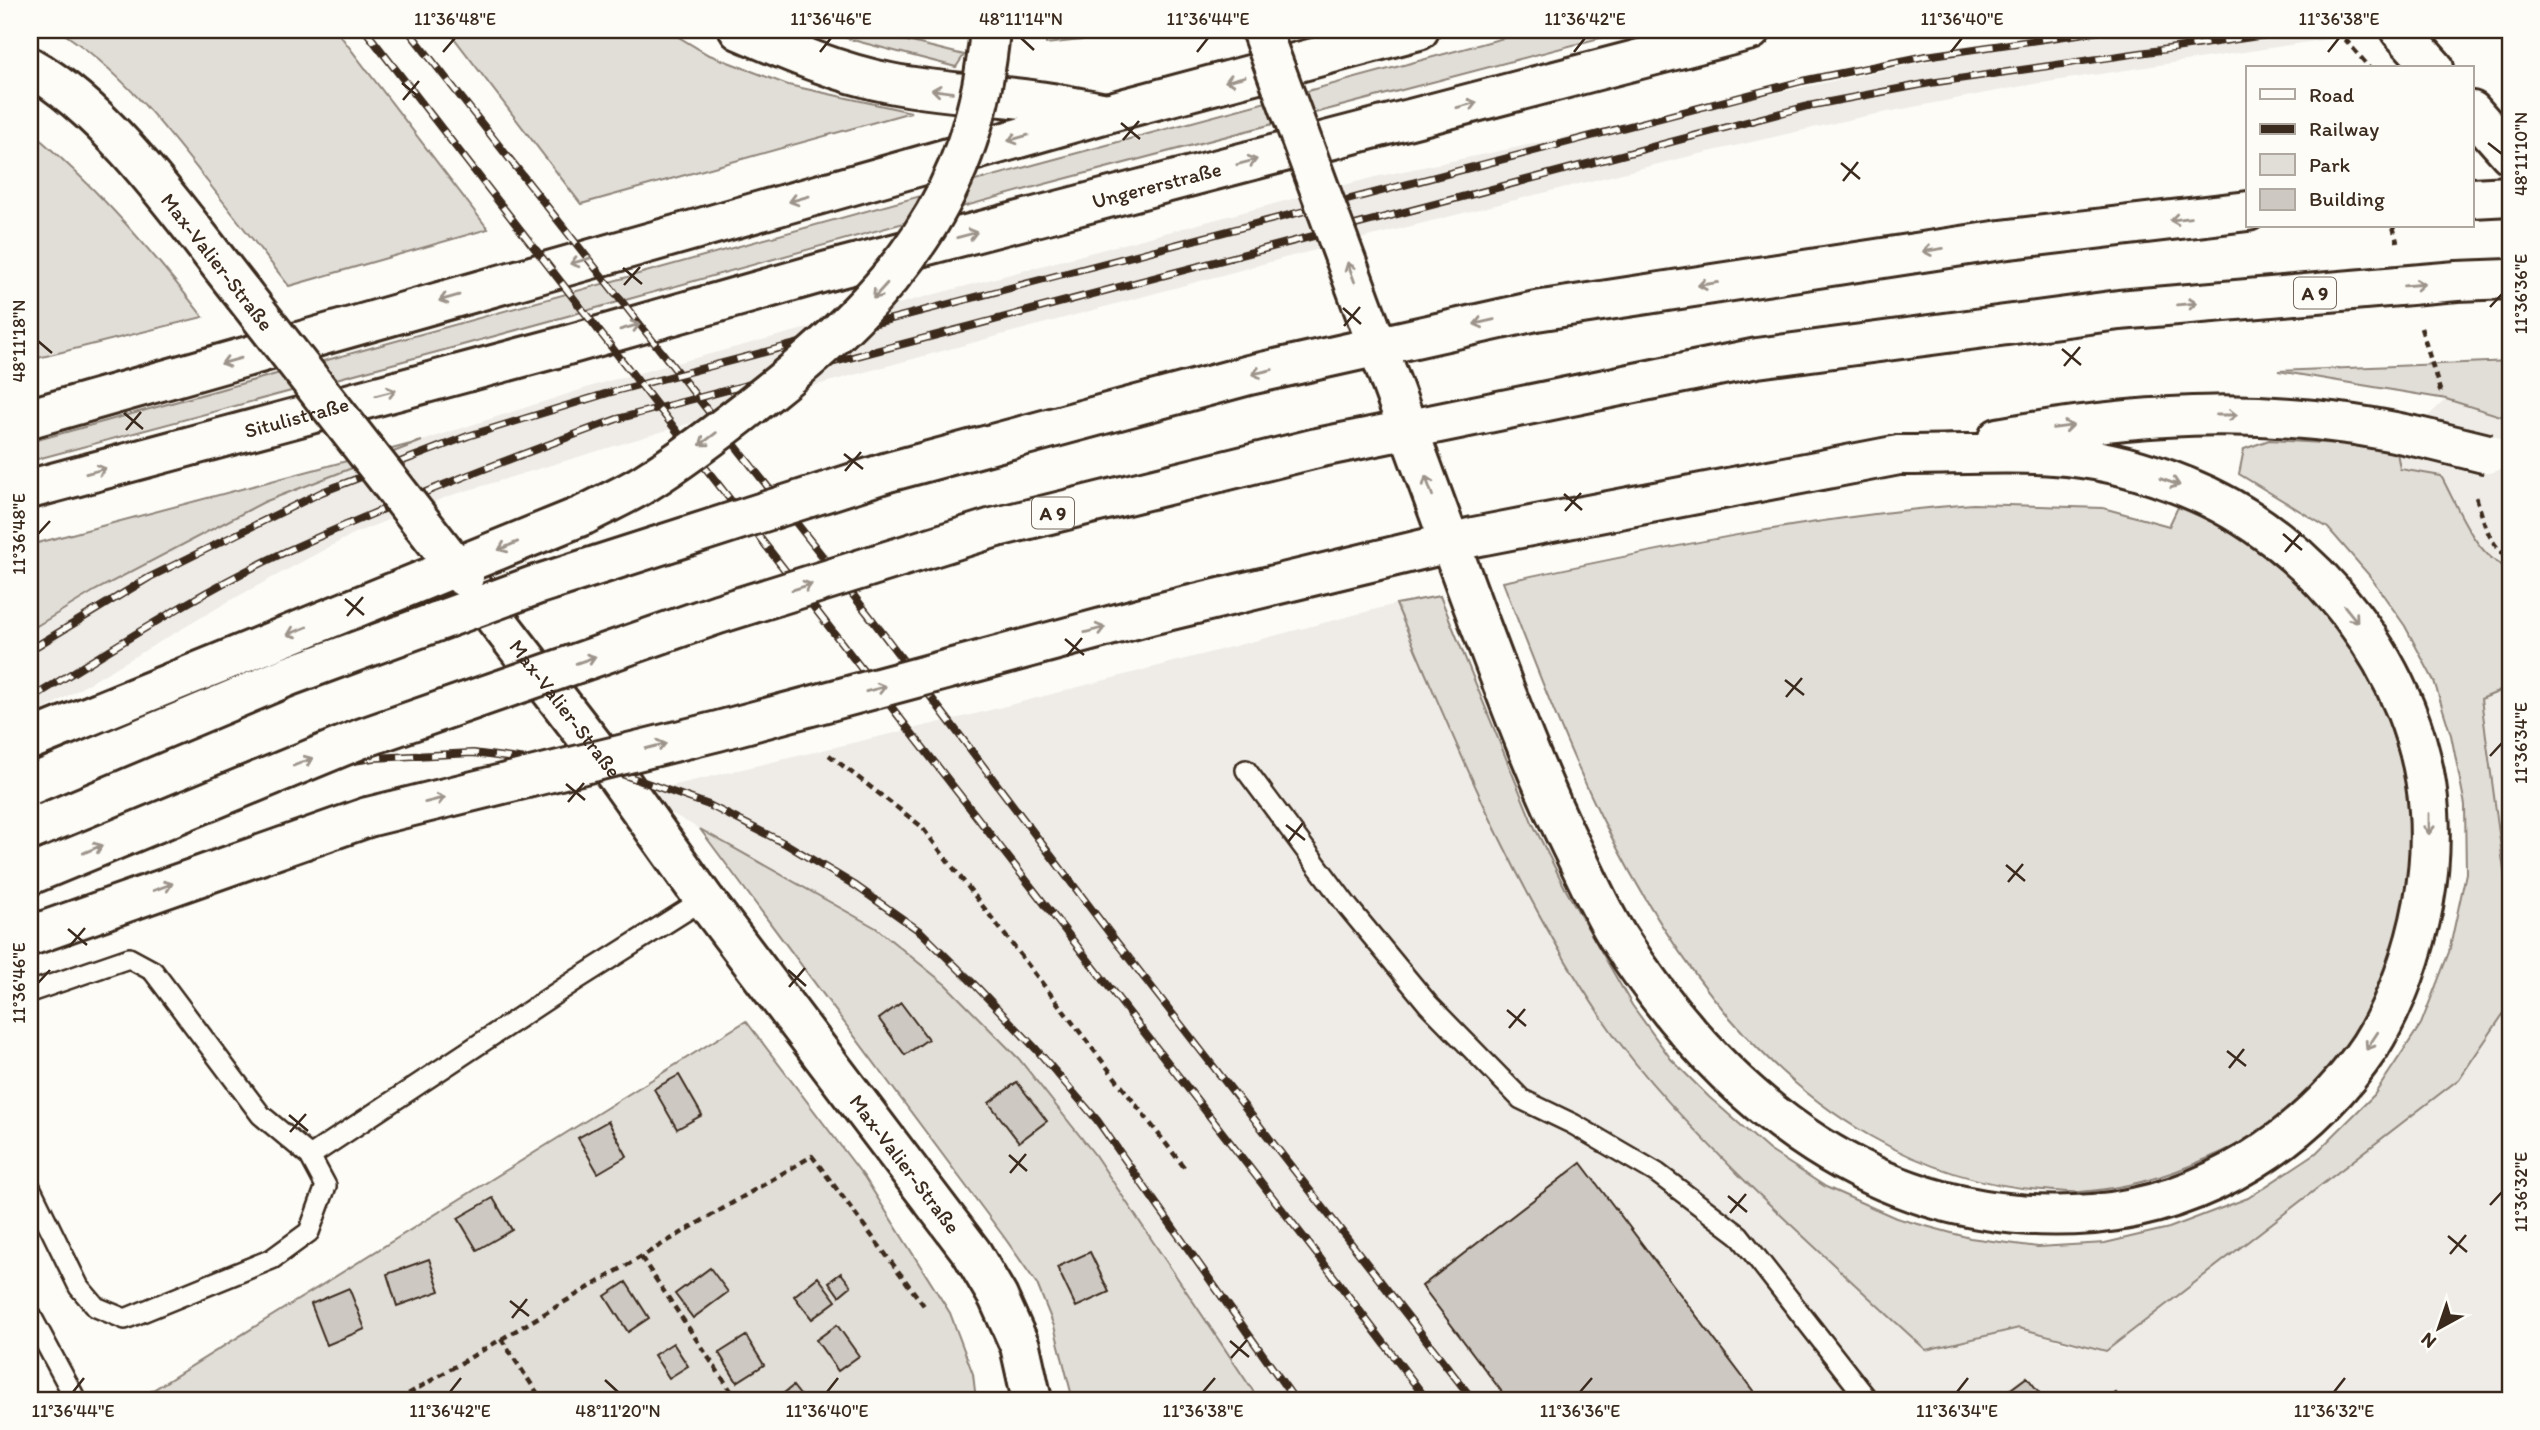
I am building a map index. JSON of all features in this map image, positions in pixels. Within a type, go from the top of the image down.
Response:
[{"type":"main road","points":[[739,30],[841,70],[889,83],[977,96],[1037,101],[1107,113]]},
{"type":"main road","points":[[30,740],[584,514],[643,485],[703,443],[828,343],[897,271],[921,238],[946,193],[970,132],[981,91],[990,30]]},
{"type":"main road","points":[[1261,30],[1542,786],[1609,921],[1655,989],[1693,1036],[1762,1106],[1803,1137],[1870,1174],[1914,1193],[2007,1215],[2070,1216],[2118,1212],[2164,1201],[2230,1173],[2269,1150],[2319,1107],[2368,1049],[2388,1013],[2415,946],[2428,877],[2429,812],[2421,761],[2398,695],[2362,628],[2310,568],[2264,530],[2225,506],[2188,488],[2105,462],[2034,454],[1899,455]]},
{"type":"main road","points":[[30,418],[1107,113],[1419,30]]},
{"type":"main road","name":"Ungererstraße","points":[[564,346],[828,271],[1751,30]]},
{"type":"main road","points":[[2400,30],[2432,66]]},
{"type":"main road","name":"Max-Valier-Straße","points":[[30,67],[65,92],[122,145],[149,175],[613,771],[704,899],[972,1253],[998,1297],[1020,1346],[1032,1400]]},
{"type":"main road","points":[[2474,113],[2510,155]]},
{"type":"main road","points":[[2474,198],[2510,196]]},
{"type":"main road","points":[[30,785],[289,676],[536,585],[888,472],[1249,375],[1536,311],[2001,240],[2246,211]]},
{"type":"main road","name":"A 9","points":[[30,875],[360,738],[718,614],[993,528],[1317,448],[1757,358],[2119,310],[2457,281],[2510,279]]},
{"type":"main road","name":"Situlistraße","points":[[30,489],[564,346]]},
{"type":"main road","points":[[30,936],[368,817],[718,731],[1154,614],[1474,537],[1899,455],[2110,420],[2182,415],[2257,415],[2333,421],[2431,440],[2499,457]]},
{"type":"lane","points":[[1245,769],[1348,906],[1428,1003],[1511,1089],[1521,1099],[1573,1124],[1657,1172],[1739,1234],[1868,1400]]},
{"type":"lane","points":[[310,1156],[704,899]]},
{"type":"lane","points":[[30,992],[129,958],[153,971],[261,1115],[310,1156],[326,1186],[309,1232],[272,1259],[125,1319],[96,1307],[79,1287],[30,1187]]},
{"type":"lane","points":[[30,1314],[76,1400]]},
{"type":"path","points":[[2337,30],[2368,66]]},
{"type":"path","points":[[829,755],[921,826],[1187,1171]]},
{"type":"path","points":[[398,1400],[812,1156],[925,1307]]},
{"type":"path","points":[[641,1257],[737,1400]]},
{"type":"path","points":[[501,1339],[542,1400]]},
{"type":"shaded area","points":[[2076,30],[2388,30],[2028,85],[1861,117],[1682,158],[1292,256],[817,385],[449,496],[355,533],[231,600],[30,718],[30,630],[96,590],[264,502],[422,441],[605,382],[1375,177]]},
{"type":"shaded area","points":[[2446,399],[2510,419],[2510,569],[2500,566],[2481,551],[2441,476],[2400,469],[2396,447]]},
{"type":"shaded area","points":[[1396,604],[1469,775],[1532,904],[1604,1022],[1680,1116],[1782,1217],[1926,1350],[2019,1328],[2066,1343],[2106,1351],[2459,1079],[2510,1004],[2510,1400],[1259,1400],[1095,1155],[1019,1059],[946,985],[876,928],[637,794],[975,714]]},
{"type":"shaded area","points":[[2510,687],[2510,938],[2507,893],[2481,699]]},
{"type":"green space","points":[[58,30],[336,30],[488,229],[289,286],[174,139],[139,99],[101,61]]},
{"type":"green space","points":[[448,30],[667,30],[707,54],[788,85],[911,112],[581,204]]},
{"type":"green space","points":[[821,30],[863,30],[964,55],[956,67]]},
{"type":"green space","points":[[1045,30],[1141,30],[1118,36],[1046,44]]},
{"type":"green space","points":[[1533,30],[1630,30],[1045,184],[30,461],[30,442]]},
{"type":"green space","points":[[30,131],[78,174],[122,219],[203,317],[30,360]]},
{"type":"green space","points":[[2510,361],[2510,419],[2446,399],[2278,371]]},
{"type":"green space","points":[[2269,440],[2396,447],[2400,469],[2441,476],[2477,542],[2498,563],[2510,569],[2510,687],[2481,699],[2507,893],[2510,1004],[2459,1079],[2106,1351],[2019,1328],[1926,1350],[1744,1180],[1670,1104],[1619,1043],[1572,972],[1516,870],[1465,765],[1396,604],[1440,596],[1532,822],[1566,890],[1632,1005],[1671,1059],[1709,1097],[1769,1150],[1826,1187],[1896,1218],[1970,1238],[2038,1247],[2105,1243],[2169,1228],[2248,1198],[2316,1153],[2374,1095],[2421,1024],[2449,952],[2466,873],[2465,805],[2451,735],[2434,681],[2405,626],[2369,575],[2328,528],[2239,474],[2244,449]]},
{"type":"green space","points":[[422,441],[264,502],[96,590],[30,630],[30,545]]},
{"type":"green space","points":[[1973,504],[2103,508],[2169,526],[2178,507],[2243,540],[2303,589],[2353,649],[2378,691],[2404,775],[2409,798],[2411,838],[2405,909],[2393,960],[2373,1006],[2359,1028],[2309,1091],[2265,1129],[2191,1165],[2129,1185],[2062,1192],[1997,1184],[1953,1173],[1911,1157],[1870,1136],[1796,1083],[1762,1052],[1731,1019],[1692,970],[1657,919],[1626,865],[1598,811],[1548,698],[1503,582],[1795,525]]},
{"type":"green space","points":[[700,829],[876,928],[946,985],[1019,1059],[1095,1155],[1259,1400],[1073,1400],[1054,1326],[1037,1284]]},
{"type":"green space","points":[[746,1021],[865,1178],[950,1313],[973,1374],[976,1400],[137,1400]]},
{"type":"building","points":[[901,1003],[928,1039],[905,1055],[879,1019]]},
{"type":"building","points":[[679,1075],[702,1115],[677,1129],[654,1089]]},
{"type":"building","points":[[1017,1082],[1047,1121],[1019,1142],[989,1103]]},
{"type":"building","points":[[608,1121],[627,1156],[598,1173],[578,1138]]},
{"type":"building","points":[[1581,1163],[1760,1400],[1508,1400],[1422,1286]]},
{"type":"building","points":[[493,1198],[512,1230],[477,1250],[458,1218]]},
{"type":"building","points":[[1090,1252],[1109,1292],[1076,1307],[1057,1267]]},
{"type":"building","points":[[429,1259],[440,1291],[397,1306],[387,1274]]},
{"type":"building","points":[[710,1268],[728,1292],[693,1318],[675,1294]]},
{"type":"building","points":[[841,1273],[851,1286],[839,1296],[829,1282]]},
{"type":"building","points":[[818,1277],[836,1301],[812,1319],[794,1296]]},
{"type":"building","points":[[626,1282],[649,1318],[628,1332],[605,1296]]},
{"type":"building","points":[[349,1288],[365,1329],[327,1345],[311,1304]]},
{"type":"building","points":[[837,1325],[859,1356],[838,1371],[816,1340]]},
{"type":"building","points":[[746,1336],[764,1365],[737,1382],[719,1353]]},
{"type":"building","points":[[673,1343],[688,1366],[669,1378],[654,1355]]},
{"type":"building","points":[[2027,1377],[2045,1400],[1996,1400]]},
{"type":"building","points":[[793,1386],[804,1400],[775,1400]]},
{"type":"building","points":[[2116,1393],[2121,1400],[2106,1400]]},
{"type":"railway","points":[[365,30],[1319,1257],[1427,1400]]},
{"type":"railway","points":[[408,30],[868,614],[1111,935],[1473,1400]]},
{"type":"railway","points":[[30,650],[150,577],[322,492],[468,436],[608,393],[1802,81],[1926,56],[2106,30]]},
{"type":"railway","points":[[30,699],[189,602],[287,551],[451,482],[617,419],[1808,106],[1930,83],[2301,30]]},
{"type":"railway","points":[[30,859],[194,798],[283,772],[373,758],[473,753],[613,771],[709,805],[786,844],[856,886],[921,932],[977,987],[1036,1049],[1097,1120],[1295,1400]]}]
